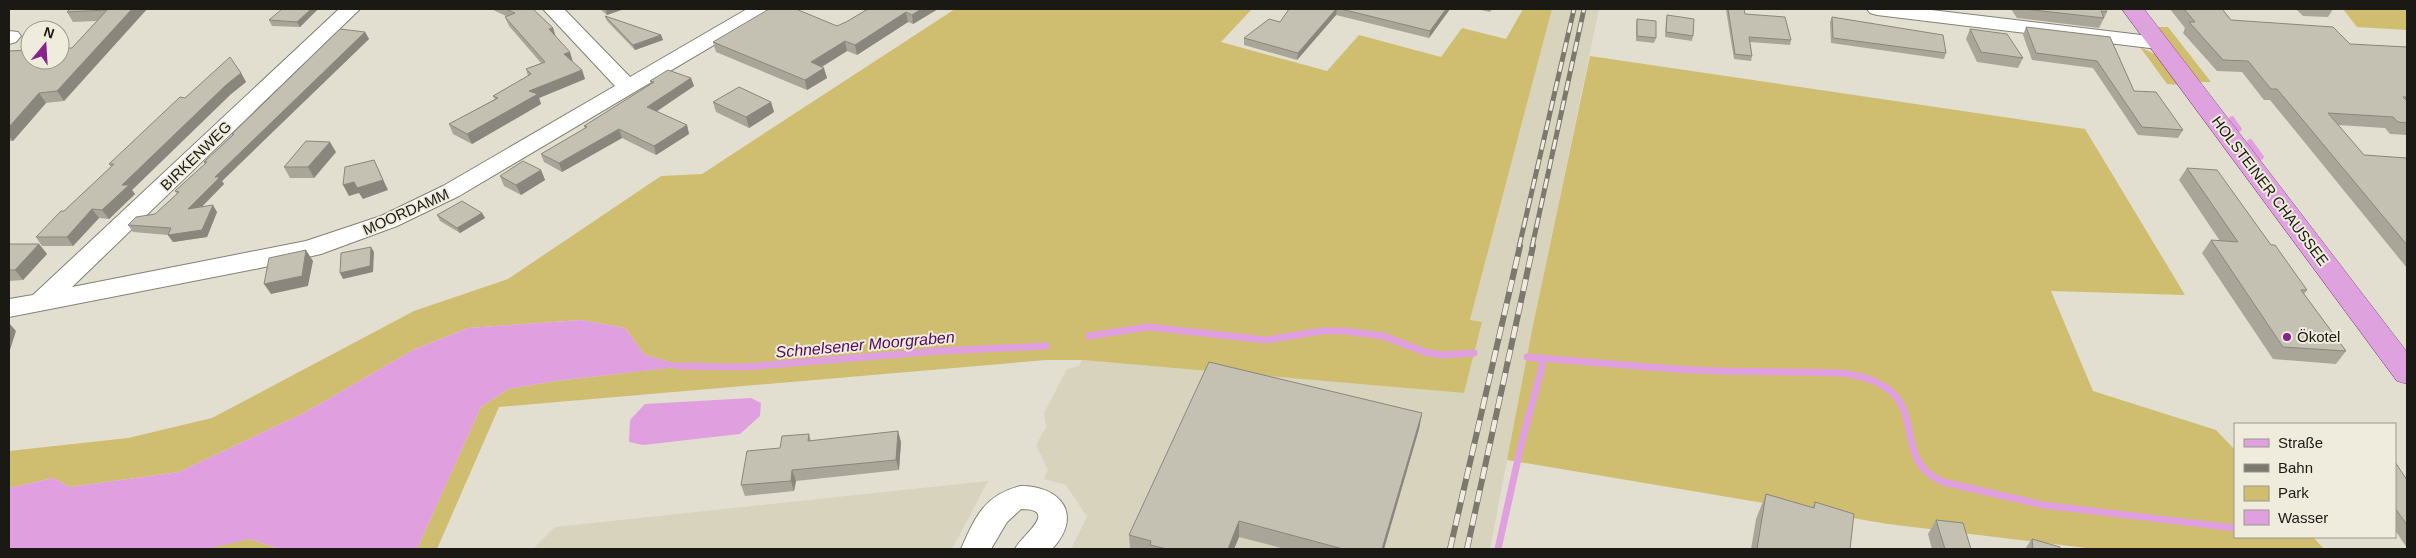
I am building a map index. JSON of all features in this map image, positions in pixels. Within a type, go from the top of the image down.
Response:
[{"type":"main road","name":"HOLSTEINER CHAUSSEE","points":[[2133,9],[2407,373]]},
{"type":"street","name":"BIRKENWEG","points":[[42,302],[350,9]]},
{"type":"street","points":[[553,9],[628,88]]},
{"type":"street","name":"MOORDAMM","points":[[9,308],[212,271],[312,248],[389,222],[451,192],[761,9]]},
{"type":"street","points":[[1877,9],[2158,43]]},
{"type":"street","points":[[976,549],[996,514],[1005,504],[1020,498],[1032,497],[1043,500],[1050,506],[1053,515],[1052,526],[1043,538],[1030,549]]},
{"type":"shaded area","points":[[1552,9],[1599,9],[1533,325],[1490,549],[1071,549],[1087,517],[1066,485],[1044,479],[1048,470],[1036,445],[1046,427],[1044,413],[1067,369],[1079,366],[1082,360],[1464,393],[1482,322],[1470,321]]},
{"type":"shaded area","points":[[988,481],[952,549],[533,549],[555,527]]},
{"type":"green space","points":[[955,9],[1252,9],[1221,42],[1327,71],[1359,35],[1441,57],[1462,28],[1506,39],[1523,9],[1552,9],[1470,320],[1482,322],[1464,393],[1082,360],[1046,360],[499,407],[437,549],[417,549],[481,407],[508,389],[556,381],[684,366],[645,355],[625,328],[581,320],[468,328],[413,350],[304,413],[179,472],[70,487],[53,478],[9,488],[9,451],[128,438],[212,418],[414,311],[508,279],[661,176],[702,174]]},
{"type":"green space","points":[[2343,9],[2407,9],[2407,30],[2357,27]]},
{"type":"green space","points":[[2155,27],[2168,27],[2211,82],[2196,82]]},
{"type":"green space","points":[[2140,47],[2156,55],[2181,85],[2167,84]]},
{"type":"green space","points":[[1590,56],[2085,129],[2185,295],[2051,291],[2093,391],[2216,430],[2234,449],[2234,538],[2314,538],[2324,549],[2095,549],[1888,524],[1507,460],[1533,325]]},
{"type":"green space","points":[[249,539],[280,549],[207,549],[209,547]]},
{"type":"water","points":[[581,320],[625,328],[645,355],[686,366],[556,381],[508,389],[481,407],[417,549],[280,549],[249,539],[207,549],[9,549],[9,488],[53,478],[70,487],[179,472],[304,413],[413,350],[468,328]]},
{"type":"water","points":[[751,398],[761,403],[760,416],[740,434],[643,445],[629,442],[630,420],[645,404]]},
{"type":"building","points":[[70,9],[132,9],[57,91],[39,93],[9,127],[9,51],[20,50],[20,70],[70,70],[70,48],[107,10],[67,12]]},
{"type":"building","points":[[282,9],[311,9],[297,22],[269,20]]},
{"type":"building","points":[[506,9],[533,9],[553,28],[549,29],[570,52],[564,54],[582,70],[529,91],[538,94],[467,134],[449,124],[498,98],[493,96],[531,74],[526,69],[545,62],[505,17],[515,13]]},
{"type":"building","points":[[769,9],[796,9],[837,26],[868,9],[921,9],[912,15],[906,12],[855,45],[845,41],[811,62],[824,68],[805,80],[713,42]]},
{"type":"building","points":[[1289,9],[1336,9],[1298,53],[1244,38],[1269,19],[1280,22]]},
{"type":"building","points":[[1341,9],[1446,9],[1430,31]]},
{"type":"building","points":[[1728,9],[1744,9],[1745,14],[1785,17],[1791,40],[1749,37],[1752,56],[1735,54]]},
{"type":"building","points":[[2024,9],[2105,9],[2107,12],[2101,11],[2104,18]]},
{"type":"building","points":[[2184,9],[2222,9],[2231,20],[2333,27],[2350,44],[2407,47],[2407,97],[2403,97],[2407,101],[2407,123],[2398,122],[2393,117],[2328,113],[2364,155],[2407,158],[2407,245],[2277,89],[2271,89],[2248,61],[2223,60],[2189,22],[2195,22]]},
{"type":"building","points":[[1667,15],[1694,19],[1693,36],[1666,32]]},
{"type":"building","points":[[605,16],[661,35],[633,45]]},
{"type":"building","points":[[1832,17],[1943,35],[1946,53],[1833,38]]},
{"type":"building","points":[[1637,19],[1656,21],[1656,38],[1637,36]]},
{"type":"building","points":[[2026,27],[2110,37],[2134,91],[2156,92],[2183,130],[2142,127],[2097,61],[2036,53]]},
{"type":"building","points":[[340,29],[365,32],[215,177],[220,177],[188,209],[213,205],[202,230],[168,235],[171,228],[128,225],[136,217],[155,214],[179,192],[175,191],[207,162],[204,162]]},
{"type":"building","points":[[1970,29],[2007,34],[2023,58],[1981,52]]},
{"type":"building","points":[[230,57],[241,73],[226,85],[122,185],[129,185],[102,210],[92,209],[67,237],[36,237],[61,211],[64,211],[114,164],[109,164],[180,97],[185,98]]},
{"type":"building","points":[[668,70],[691,78],[647,107],[687,125],[654,146],[619,129],[559,163],[541,154],[587,127],[584,126],[654,82],[650,81]]},
{"type":"building","points":[[739,87],[771,102],[746,117],[713,102]]},
{"type":"building","points":[[306,141],[330,142],[308,167],[284,167]]},
{"type":"building","points":[[374,160],[383,180],[357,188],[354,182],[343,185],[345,167]]},
{"type":"building","points":[[523,161],[541,170],[516,185],[500,176]]},
{"type":"building","points":[[2187,168],[2217,170],[2271,245],[2275,245],[2307,290],[2301,290],[2346,351],[2283,347],[2211,240],[2238,242]]},
{"type":"building","points":[[462,201],[482,213],[457,228],[437,215]]},
{"type":"building","points":[[9,244],[39,244],[15,270],[9,270]]},
{"type":"building","points":[[371,247],[370,266],[340,273],[341,253]]},
{"type":"building","points":[[306,250],[302,276],[264,284],[269,258]]},
{"type":"building","points":[[1209,362],[1422,413],[1382,549],[1343,549],[1239,521],[1228,549],[1167,549],[1150,545],[1151,541],[1129,535]]},
{"type":"building","points":[[898,431],[896,460],[792,470],[791,481],[741,485],[747,451],[780,448],[782,436],[809,434],[808,441]]},
{"type":"building","points":[[2396,464],[2407,480],[2407,525],[2396,509]]},
{"type":"building","points":[[1766,494],[1814,508],[1815,502],[1854,514],[1850,549],[1757,549]]},
{"type":"building","points":[[1936,520],[1963,523],[1971,549],[1945,549]]},
{"type":"building","points":[[2032,539],[2060,547],[2060,549],[2033,549]]},
{"type":"waterway","points":[[2232,119],[2239,129]]},
{"type":"waterway","points":[[2250,142],[2261,157]]},
{"type":"waterway","name":"Schnelsener Moorgraben","points":[[1089,336],[1148,327],[1266,340],[1322,331],[1345,331],[1383,336],[1425,352],[1441,355],[1474,353]]},
{"type":"waterway","name":"Schnelsener Moorgraben","points":[[677,366],[745,367],[939,351],[1046,346]]},
{"type":"waterway","points":[[1527,357],[1541,358]]},
{"type":"waterway","points":[[1498,549],[1522,441],[1542,367],[1541,358]]},
{"type":"waterway","points":[[1541,358],[1673,369],[1828,372],[1863,377],[1885,387],[1897,397],[1904,409],[1913,449],[1919,462],[1928,473],[1943,482],[2043,505],[2234,528]]},
{"type":"railway","points":[[1519,247],[1574,9]]},
{"type":"railway","points":[[1532,247],[1584,9]]},
{"type":"railway","points":[[1450,549],[1520,246]]},
{"type":"railway","points":[[1467,549],[1533,246]]},
{"type":"place","name":"Ökotel","points":[[2287,337]]}]
